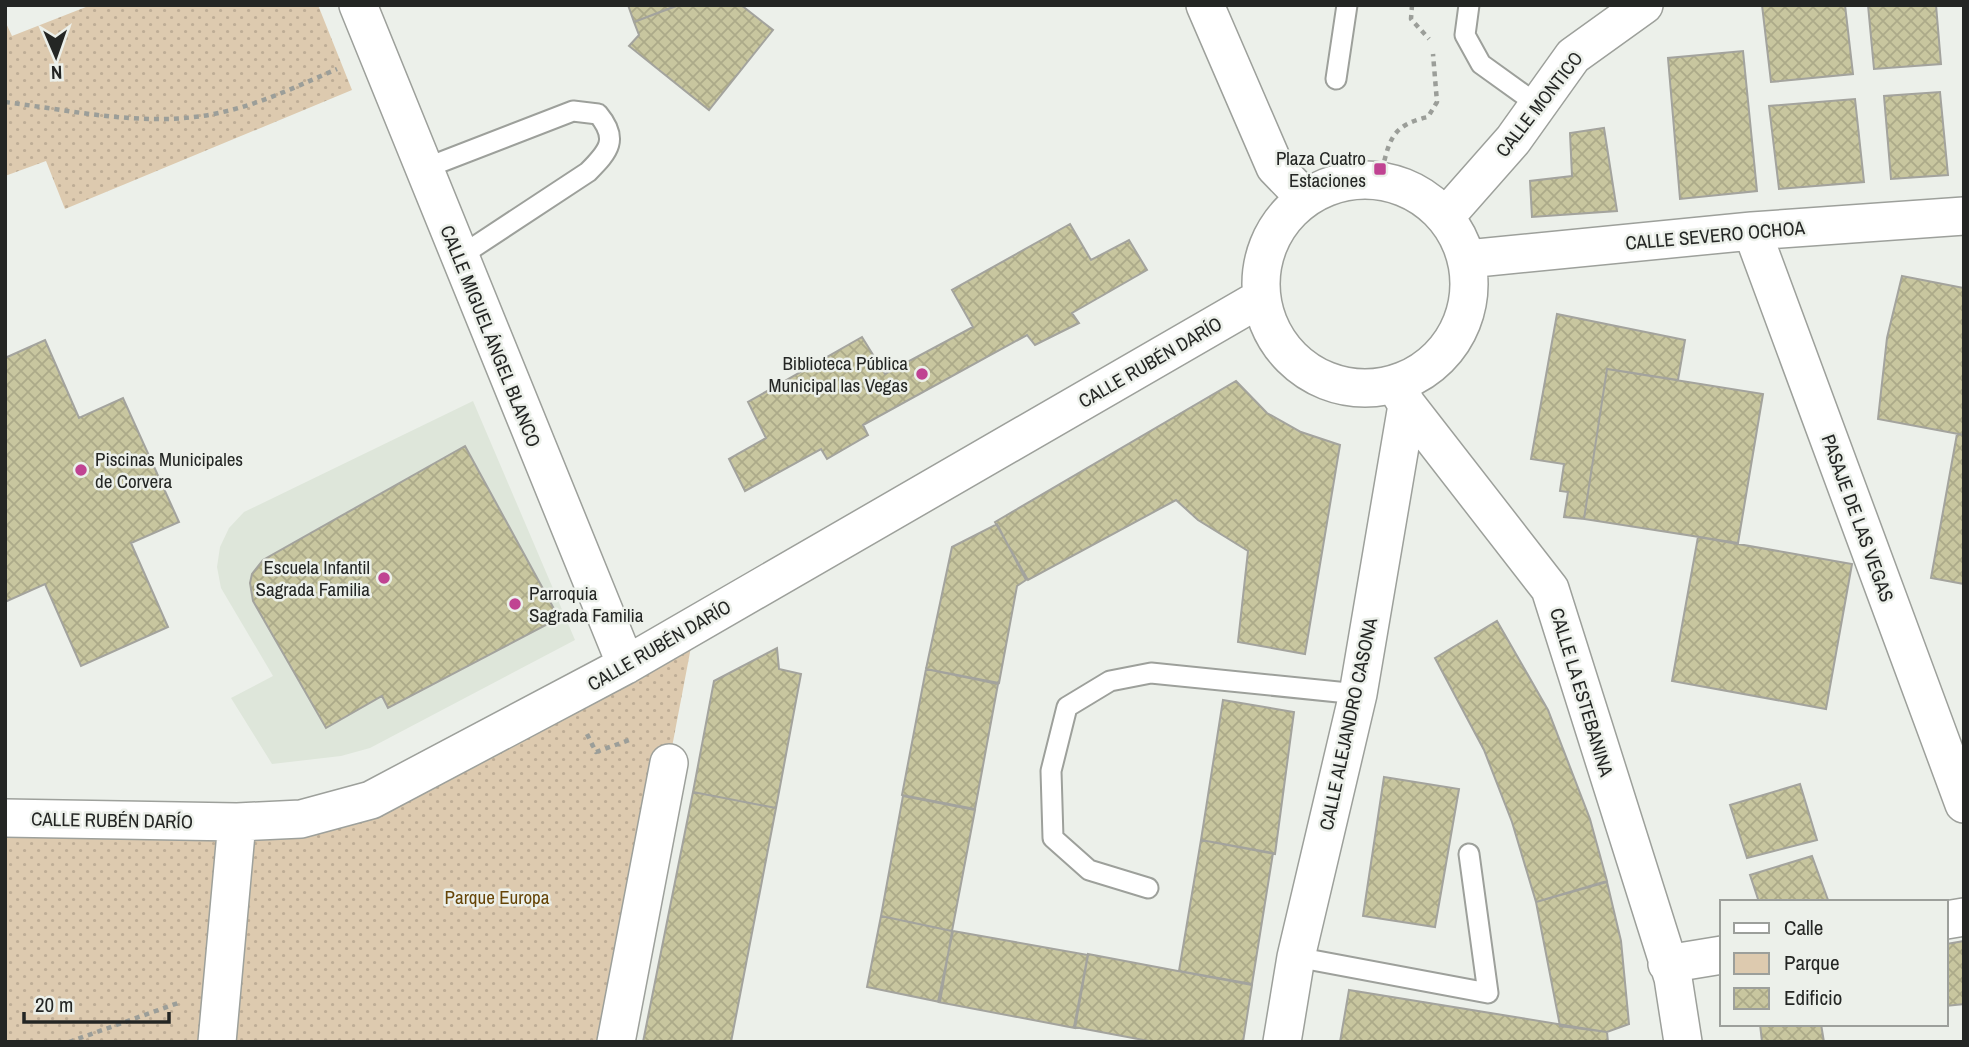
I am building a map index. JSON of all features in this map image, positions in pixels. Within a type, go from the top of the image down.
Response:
[{"type":"street","name":"CALLE MIGUEL ÁNGEL BLANCO","points":[[358,5],[626,665]]},
{"type":"street","points":[[1205,5],[1275,167],[1305,198]]},
{"type":"street","name":"CALLE MONTICO","points":[[1446,216],[1513,140],[1573,56],[1644,5]]},
{"type":"street","points":[[1379,180],[1416,192],[1446,216],[1467,259],[1470,291],[1463,323],[1447,350],[1401,395],[1323,381],[1293,361],[1272,332],[1261,298],[1263,260],[1278,225],[1305,198],[1340,182],[1379,180]]},
{"type":"street","name":"CALLE SEVERO OCHOA","points":[[1467,259],[1752,231],[1964,216]]},
{"type":"street","name":"PASAJE DE LAS VEGAS","points":[[1752,231],[1964,804]]},
{"type":"street","name":"CALLE RUBÉN DARÍO","points":[[5,818],[237,822],[301,819],[371,800],[626,665],[1261,298]]},
{"type":"street","name":"CALLE ALEJANDRO CASONA","points":[[1282,1042],[1296,957],[1358,694],[1401,395]]},
{"type":"street","name":"CALLE LA ESTEBANINA","points":[[1401,395],[1550,589],[1673,978],[1683,1042]]},
{"type":"street","points":[[617,1042],[669,763]]},
{"type":"street","points":[[217,1042],[237,822]]},
{"type":"street","points":[[1667,964],[1720,955]]},
{"type":"lane","points":[[1336,79],[1347,5]]},
{"type":"lane","points":[[1469,5],[1465,35],[1481,64],[1538,105]]},
{"type":"lane","points":[[423,169],[573,111],[598,114],[610,128],[611,141],[601,159],[589,172],[459,257]]},
{"type":"lane","points":[[1148,888],[1089,870],[1053,838],[1051,771],[1067,707],[1110,681],[1151,673],[1358,694]]},
{"type":"lane","points":[[1296,957],[1488,993],[1469,854]]},
{"type":"path","points":[[1379,180],[1392,134],[1407,122],[1428,117],[1437,102],[1437,71],[1430,41],[1411,19],[1412,5]]},
{"type":"path","points":[[5,102],[144,120],[221,113],[264,100],[377,53]]},
{"type":"path","points":[[569,696],[596,752],[636,737],[669,763]]},
{"type":"path","points":[[69,1042],[222,988]]},
{"type":"shaded area","name":"Escuela Infantil Sagrada Familia","points":[[473,401],[575,640],[370,748],[341,756],[272,764],[231,698],[273,676],[221,588],[217,567],[220,547],[229,528],[244,512]]},
{"type":"green space","points":[[91,5],[318,5],[352,90],[65,209],[46,161],[5,176],[5,21],[12,36]]},
{"type":"green space","name":"Parque Europa","points":[[695,626],[616,1042],[5,1042],[5,818],[301,819]]},
{"type":"building","points":[[628,5],[678,5],[634,22]]},
{"type":"building","points":[[679,5],[741,5],[773,30],[709,110],[629,46],[639,35],[634,22]]},
{"type":"building","points":[[1762,5],[1845,5],[1853,74],[1771,82]]},
{"type":"building","points":[[1868,5],[1936,5],[1941,64],[1874,69]]},
{"type":"building","points":[[1743,51],[1757,191],[1680,199],[1668,58]]},
{"type":"building","points":[[1940,92],[1948,175],[1891,179],[1884,96]]},
{"type":"building","points":[[1855,99],[1864,182],[1779,189],[1769,106]]},
{"type":"building","points":[[1604,128],[1617,211],[1532,217],[1530,181],[1572,176],[1570,133]]},
{"type":"building","points":[[1070,224],[1091,260],[1129,240],[1147,270],[1072,313],[1079,323],[1035,345],[1027,335],[863,425],[868,435],[827,459],[821,449],[745,491],[729,459],[766,438],[748,402],[862,337],[885,374],[973,327],[952,290]]},
{"type":"building","points":[[1902,276],[1964,288],[1964,435],[1878,419],[1887,338]]},
{"type":"building","points":[[1557,314],[1685,340],[1678,380],[1607,369],[1584,519],[1564,517],[1568,492],[1560,491],[1564,464],[1531,459]]},
{"type":"building","name":"Piscinas Municipales de Corvera","points":[[45,340],[79,418],[123,398],[179,522],[131,543],[168,627],[81,666],[45,584],[5,602],[5,358]]},
{"type":"building","points":[[1607,369],[1763,394],[1738,543],[1584,519]]},
{"type":"building","points":[[1236,381],[1267,413],[1301,432],[1340,445],[1305,654],[1238,642],[1248,551],[1198,520],[1176,500],[1028,580],[995,522]]},
{"type":"building","points":[[1957,434],[1964,435],[1964,584],[1931,578]]},
{"type":"building","name":"Escuela Infantil Sagrada Familia","points":[[465,446],[559,618],[388,708],[382,696],[326,728],[253,601],[250,583],[252,574],[263,560]]},
{"type":"building","points":[[997,524],[1026,580],[1017,586],[999,683],[926,669],[952,547]]},
{"type":"building","points":[[1698,537],[1852,564],[1826,709],[1672,681]]},
{"type":"building","points":[[1497,621],[1548,710],[1590,819],[1607,881],[1536,902],[1512,822],[1484,750],[1435,658]]},
{"type":"building","points":[[777,648],[779,669],[801,674],[776,808],[693,792],[714,681]]},
{"type":"building","points":[[926,669],[998,684],[975,809],[902,795]]},
{"type":"building","points":[[1223,700],[1294,712],[1275,854],[1201,840]]},
{"type":"building","points":[[1384,777],[1459,789],[1435,927],[1363,916]]},
{"type":"building","points":[[1800,784],[1817,840],[1747,858],[1730,805]]},
{"type":"building","points":[[693,792],[776,808],[731,1042],[643,1042]]},
{"type":"building","points":[[903,796],[975,810],[952,931],[881,916]]},
{"type":"building","points":[[1201,840],[1273,853],[1252,984],[1179,971]]},
{"type":"building","points":[[1812,856],[1828,900],[1758,900],[1750,875]]},
{"type":"building","points":[[1607,882],[1621,941],[1629,1024],[1607,1032],[1560,1026],[1536,902]]},
{"type":"building","points":[[881,916],[952,931],[940,1002],[867,987]]},
{"type":"building","points":[[953,931],[1088,955],[1075,1028],[938,1002]]},
{"type":"building","points":[[1964,941],[1964,1004],[1948,1006],[1948,944]]},
{"type":"building","points":[[1088,954],[1252,985],[1243,1042],[1154,1042],[1074,1027]]},
{"type":"building","points":[[1349,990],[1607,1032],[1608,1042],[1340,1042]]},
{"type":"building","points":[[1760,1026],[1821,1026],[1824,1042],[1762,1042]]},
{"type":"place","name":"Plaza Cuatro Estaciones","points":[[1380,169]]},
{"type":"place","name":"Biblioteca Pública Municipal las Vegas","points":[[922,374]]},
{"type":"place","name":"Piscinas Municipales de Corvera","points":[[81,470]]},
{"type":"place","name":"Escuela Infantil Sagrada Familia","points":[[384,578]]},
{"type":"place","name":"Parroquia Sagrada Familia","points":[[515,604]]}]
